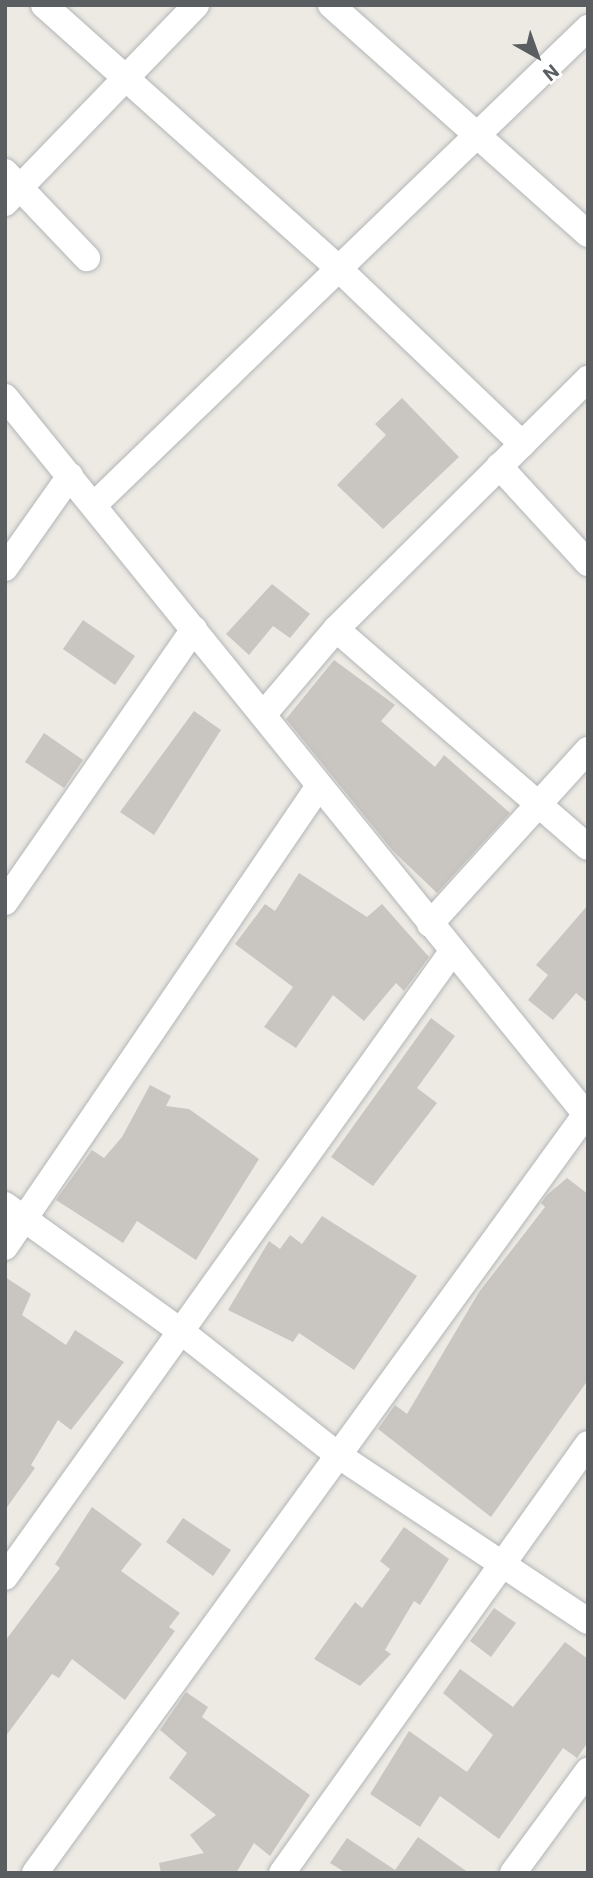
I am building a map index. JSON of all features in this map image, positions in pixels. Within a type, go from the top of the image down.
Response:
[{"type":"street","points":[[44,5],[338,268],[522,444]]},
{"type":"street","points":[[87,258],[10,187],[125,79],[196,5]]},
{"type":"street","points":[[331,5],[588,234]]},
{"type":"street","points":[[94,505],[588,28]]},
{"type":"street","points":[[263,715],[336,629],[588,379]]},
{"type":"street","points":[[5,397],[587,1116],[35,1873]]},
{"type":"street","points":[[499,466],[588,563]]},
{"type":"street","points":[[5,568],[70,476]]},
{"type":"street","points":[[5,902],[194,629]]},
{"type":"street","points":[[336,629],[534,804],[588,847]]},
{"type":"street","points":[[430,924],[534,804],[588,750]]},
{"type":"street","points":[[5,1247],[15,1212],[320,786]]},
{"type":"street","points":[[5,1577],[452,952]]},
{"type":"street","points":[[15,1212],[182,1332],[338,1455],[505,1562],[588,1621]]},
{"type":"street","points":[[282,1873],[588,1444]]},
{"type":"street","points":[[513,1873],[588,1772]]},
{"type":"building","points":[[402,398],[459,457],[383,529],[337,485],[386,435],[375,424]]},
{"type":"building","points":[[272,584],[310,614],[290,638],[273,626],[249,655],[226,634]]},
{"type":"building","points":[[83,620],[135,656],[115,685],[63,649]]},
{"type":"building","points":[[334,660],[395,705],[381,721],[435,767],[444,755],[510,813],[437,893],[393,851],[286,719]]},
{"type":"building","points":[[194,711],[221,730],[154,835],[120,812]]},
{"type":"building","points":[[44,733],[83,760],[64,788],[25,762]]},
{"type":"building","points":[[299,873],[367,917],[382,904],[429,957],[404,991],[396,983],[364,1021],[333,995],[296,1048],[264,1027],[293,987],[235,944],[265,904],[275,911]]},
{"type":"building","points":[[588,905],[588,1003],[576,993],[553,1020],[528,1000],[548,975],[536,965]]},
{"type":"building","points":[[431,1018],[455,1036],[417,1088],[437,1103],[373,1186],[331,1157]]},
{"type":"building","points":[[150,1085],[171,1096],[166,1106],[189,1109],[259,1159],[196,1260],[137,1221],[123,1243],[56,1200],[92,1150],[104,1158],[122,1137]]},
{"type":"building","points":[[567,1178],[588,1194],[588,1380],[491,1517],[378,1429],[395,1405],[407,1414],[479,1292],[545,1207],[541,1203],[547,1195]]},
{"type":"building","points":[[322,1216],[417,1276],[354,1370],[299,1333],[293,1342],[228,1310],[269,1241],[280,1249],[290,1235],[302,1244]]},
{"type":"building","points":[[5,1277],[31,1294],[22,1315],[66,1345],[75,1330],[124,1362],[71,1430],[58,1420],[31,1465],[35,1468],[5,1510]]},
{"type":"building","points":[[92,1507],[142,1544],[121,1571],[180,1613],[169,1627],[175,1631],[125,1700],[72,1659],[59,1678],[52,1674],[5,1737],[5,1641],[60,1568],[55,1564]]},
{"type":"building","points":[[183,1518],[231,1550],[213,1576],[166,1542]]},
{"type":"building","points":[[404,1527],[449,1559],[420,1605],[414,1601],[385,1650],[391,1654],[360,1686],[314,1659],[355,1602],[362,1608],[390,1569],[380,1561]]},
{"type":"building","points":[[494,1608],[516,1623],[491,1657],[470,1641]]},
{"type":"building","points":[[565,1642],[588,1659],[588,1742],[577,1758],[563,1748],[499,1839],[440,1796],[420,1827],[370,1794],[409,1731],[467,1772],[493,1735],[443,1693],[460,1669],[513,1707]]},
{"type":"building","points":[[186,1692],[208,1707],[202,1717],[310,1795],[270,1856],[254,1843],[236,1873],[161,1873],[159,1863],[204,1853],[190,1835],[216,1815],[169,1778],[187,1753],[160,1730]]},
{"type":"building","points":[[418,1837],[469,1873],[346,1873],[330,1863],[347,1838],[395,1870]]}]
